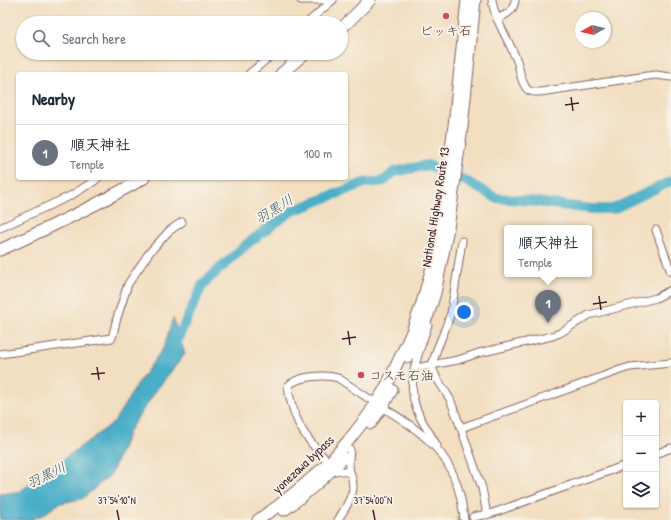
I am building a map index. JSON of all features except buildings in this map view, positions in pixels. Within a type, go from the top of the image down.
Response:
[{"type":"highway","points":[[345,16],[361,0]]},
{"type":"highway","points":[[348,22],[370,0]]},
{"type":"highway","name":"National Highway Route 13","points":[[458,127],[467,0]]},
{"type":"highway","name":"National Highway Route 13","points":[[379,405],[415,344],[428,315],[439,272],[475,0]]},
{"type":"highway","points":[[283,72],[297,60]]},
{"type":"highway","points":[[293,72],[308,60]]},
{"type":"highway","points":[[0,243],[62,214],[128,180]]},
{"type":"highway","points":[[0,250],[77,215],[140,180]]},
{"type":"highway","name":"National Highway Route 13","points":[[379,405],[418,314],[444,228]]},
{"type":"highway","name":"yonezawa bypass","points":[[258,520],[330,467],[350,450],[372,421],[379,405]]},
{"type":"highway","name":"yonezawa bypass","points":[[270,520],[309,492],[330,467],[367,417],[379,405]]},
{"type":"street","points":[[301,0],[332,0]]},
{"type":"street","points":[[315,16],[332,0]]},
{"type":"street","points":[[492,0],[497,19],[516,57],[524,84],[528,90],[540,92],[652,76],[671,77]]},
{"type":"street","points":[[497,19],[507,14],[512,9],[515,0]]},
{"type":"street","points":[[251,72],[266,60]]},
{"type":"street","points":[[0,228],[70,196],[96,180]]},
{"type":"street","points":[[0,354],[112,338],[128,284],[148,253],[169,231],[182,222]]},
{"type":"street","points":[[656,230],[671,272]]},
{"type":"street","points":[[462,241],[451,313],[432,365],[436,377],[450,399],[482,488],[485,517]]},
{"type":"street","points":[[421,367],[458,360],[479,353],[552,336],[596,313],[656,298],[671,290]]},
{"type":"street","points":[[431,305],[429,321],[413,371],[412,387],[419,416],[448,464],[459,488],[464,520]]},
{"type":"street","points":[[461,428],[623,369],[671,363]]},
{"type":"street","points":[[350,472],[330,467],[301,428],[289,395],[288,386],[291,382],[308,377],[332,376],[338,378],[421,434],[442,454]]},
{"type":"street","points":[[659,453],[671,448]]},
{"type":"street","points":[[338,520],[351,496],[353,489],[352,476],[348,462],[350,450]]},
{"type":"street","points":[[473,517],[485,517],[623,466]]},
{"type":"water","points":[[173,318],[185,354],[158,388],[130,429],[111,474],[82,499],[60,503],[44,514],[31,520],[0,520],[0,494],[19,492],[113,423],[139,382],[164,347]]},
{"type":"waterway","name":"羽黒川","points":[[173,349],[203,284],[247,244],[290,212],[364,183],[384,181],[394,172],[428,165],[464,180],[496,198],[592,209],[613,209],[671,181]]},
{"type":"tunnel","points":[[457,520],[473,517]]},
{"type":"place","name":"ビッキ石","points":[[446,16]]},
{"type":"place","name":"順天神社","points":[[548,323]]},
{"type":"place","name":"コスモ石油","points":[[361,375]]}]
